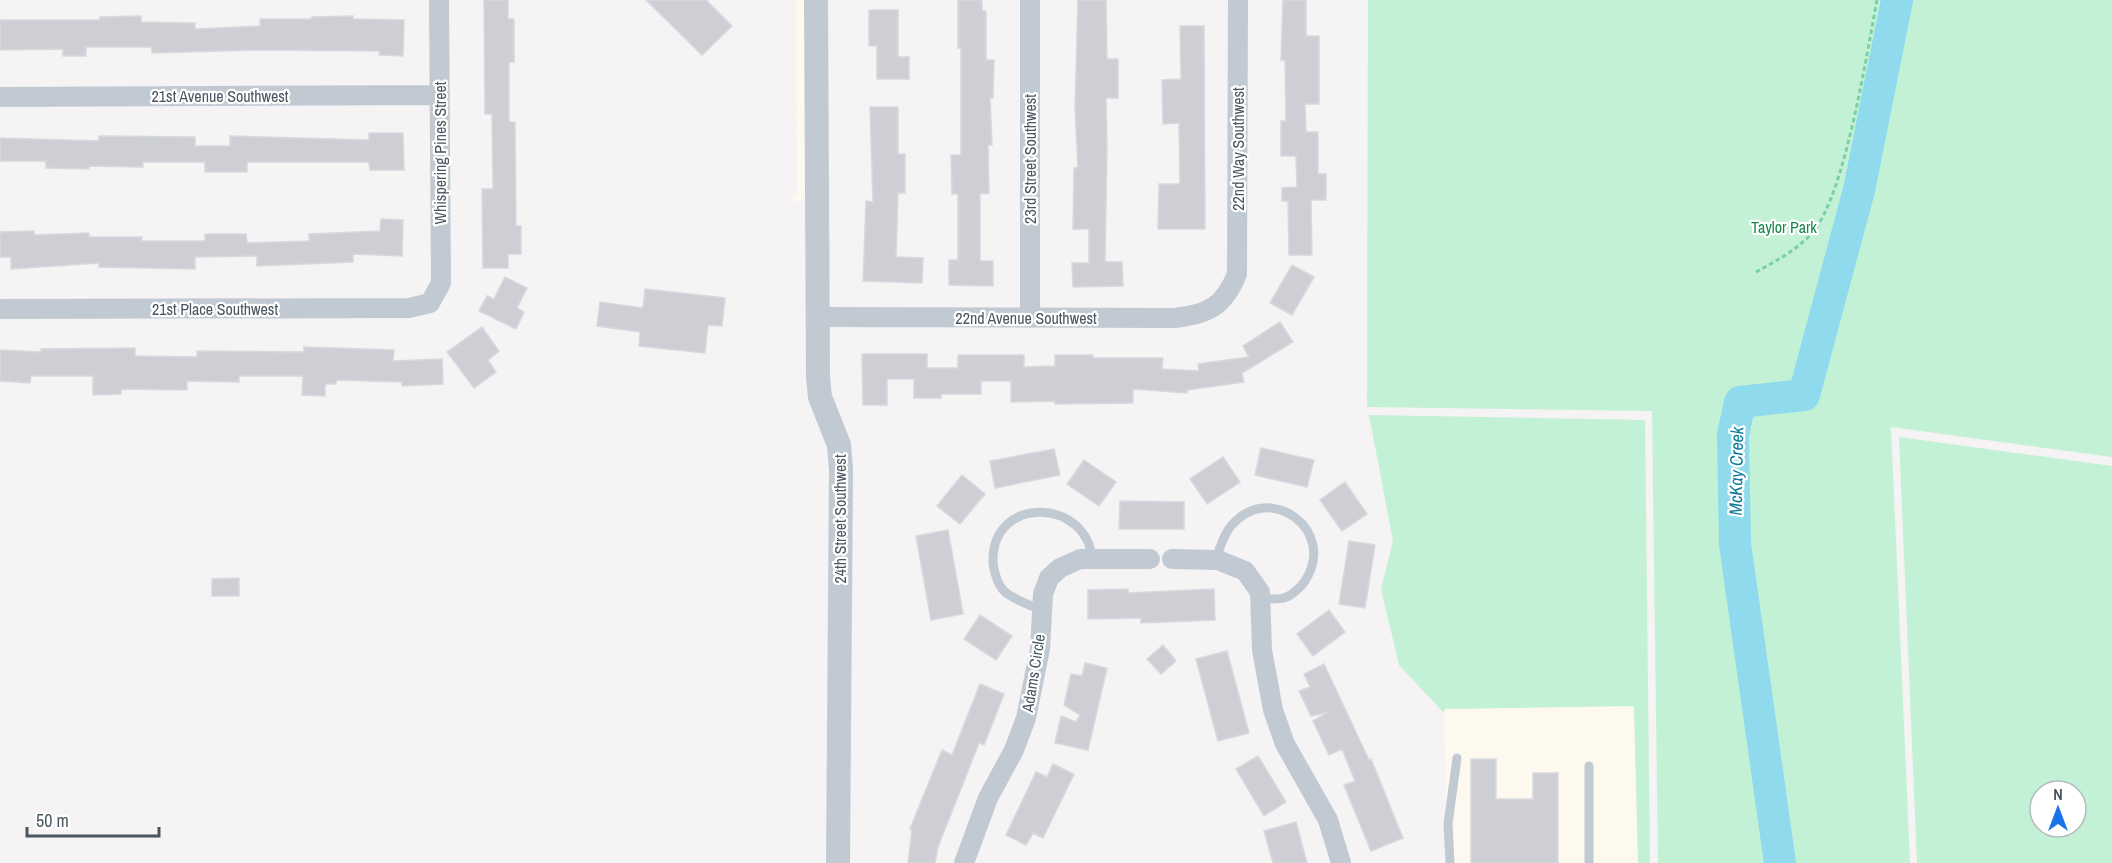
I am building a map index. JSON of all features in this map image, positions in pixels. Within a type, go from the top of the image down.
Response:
[{"type":"street","name":"Whispering Pines Street","points":[[430,303],[441,283],[439,0]]},
{"type":"street","name":"24th Street Southwest","points":[[816,0],[817,317],[820,397],[839,445],[841,469],[838,863]]},
{"type":"street","name":"23rd Street Southwest","points":[[1030,0],[1030,318]]},
{"type":"street","name":"22nd Way Southwest","points":[[1228,296],[1237,274],[1238,0]]},
{"type":"street","name":"21st Avenue Southwest","points":[[0,97],[440,95]]},
{"type":"street","name":"22nd Avenue Southwest","points":[[817,317],[1192,316],[1212,309],[1228,296]]},
{"type":"street","name":"21st Place Southwest","points":[[0,309],[409,308],[430,303]]},
{"type":"street","name":"Adams Circle","points":[[964,863],[988,798],[1014,750],[1026,718],[1040,649],[1043,594],[1049,578],[1060,568],[1080,559],[1150,559]]},
{"type":"street","points":[[1172,559],[1215,560],[1245,571],[1260,592],[1262,650],[1273,710],[1285,744],[1328,820],[1341,863]]},
{"type":"lane","points":[[1215,560],[1229,528],[1243,514],[1260,507],[1276,509],[1295,516],[1308,530],[1312,541],[1313,554],[1309,574],[1301,586],[1284,598],[1260,598]]},
{"type":"lane","points":[[1041,610],[1003,590],[993,568],[993,551],[999,532],[1009,522],[1026,513],[1046,512],[1060,515],[1077,525],[1091,544],[1092,559]]},
{"type":"lane","points":[[1450,863],[1448,824],[1457,758]]},
{"type":"lane","points":[[1589,766],[1589,863]]},
{"type":"path","points":[[1756,272],[1785,256],[1813,232],[1823,215],[1836,183],[1849,135],[1877,0]]},
{"type":"shaded area","points":[[796,0],[807,0],[807,201],[791,201],[797,194]]},
{"type":"shaded area","points":[[1634,706],[1638,863],[1447,863],[1444,709]]},
{"type":"green space","name":"Taylor Park","points":[[1368,0],[2112,0],[2112,457],[1891,427],[1910,863],[1658,863],[1652,411],[1367,407]]},
{"type":"green space","points":[[1369,415],[1645,420],[1650,863],[1638,863],[1634,706],[1445,709],[1444,713],[1399,665],[1381,589],[1393,541]]},
{"type":"green space","points":[[1899,437],[2112,466],[2112,863],[1917,863]]},
{"type":"building","points":[[484,0],[508,0],[508,19],[514,19],[514,62],[509,62],[509,122],[515,122],[516,226],[521,226],[521,254],[508,254],[508,268],[483,268],[482,189],[493,189],[492,114],[485,114]]},
{"type":"building","points":[[646,0],[706,0],[732,26],[702,55]]},
{"type":"building","points":[[958,0],[982,0],[982,11],[986,11],[986,60],[994,60],[993,98],[990,98],[992,145],[988,145],[989,193],[980,194],[980,261],[993,261],[993,286],[949,285],[949,260],[958,260],[958,194],[952,194],[951,155],[961,155],[961,48],[958,48]]},
{"type":"building","points":[[1078,0],[1106,0],[1107,59],[1118,59],[1118,98],[1106,98],[1105,262],[1122,262],[1123,286],[1073,287],[1072,263],[1089,263],[1089,229],[1073,229],[1074,168],[1078,168],[1075,107]]},
{"type":"building","points":[[1283,0],[1306,0],[1306,36],[1319,36],[1319,104],[1305,104],[1306,132],[1318,132],[1318,174],[1326,174],[1326,200],[1311,200],[1312,255],[1289,255],[1288,201],[1282,201],[1282,188],[1297,187],[1296,156],[1281,156],[1281,121],[1286,121],[1285,60],[1281,60]]},
{"type":"building","points":[[869,10],[898,10],[898,57],[909,57],[909,79],[877,79],[877,46],[869,46]]},
{"type":"building","points":[[141,16],[141,22],[195,23],[195,29],[260,26],[260,19],[353,16],[353,19],[404,20],[403,56],[379,55],[380,51],[260,50],[152,53],[152,47],[86,47],[86,56],[63,56],[63,49],[0,50],[0,20],[100,20],[100,17]]},
{"type":"building","points":[[1180,26],[1204,26],[1205,229],[1158,229],[1159,184],[1180,184],[1179,123],[1163,124],[1162,80],[1181,79]]},
{"type":"building","points":[[870,107],[898,107],[898,154],[905,154],[905,193],[898,193],[896,257],[923,258],[922,283],[863,281],[866,201],[873,202]]},
{"type":"building","points":[[369,133],[403,133],[404,170],[370,170],[369,162],[247,162],[247,172],[205,172],[205,162],[143,162],[143,167],[89,166],[89,169],[46,168],[46,161],[0,161],[0,138],[99,141],[99,136],[195,137],[195,146],[230,146],[230,136],[369,140]]},
{"type":"building","points":[[381,219],[403,220],[402,256],[353,254],[353,262],[257,266],[257,256],[195,257],[195,269],[99,267],[99,263],[11,269],[11,257],[0,257],[0,232],[34,231],[34,235],[89,233],[89,237],[142,237],[142,241],[205,241],[205,234],[246,234],[247,243],[309,241],[309,234],[380,231]]},
{"type":"building","points":[[1292,265],[1314,277],[1292,315],[1270,303]]},
{"type":"building","points":[[505,277],[527,288],[517,308],[524,312],[516,329],[479,311],[487,296],[494,299]]},
{"type":"building","points":[[645,289],[725,298],[722,326],[708,325],[705,353],[639,346],[640,332],[597,326],[600,302],[643,308]]},
{"type":"building","points":[[1280,322],[1293,342],[1242,373],[1244,382],[1187,390],[1187,393],[1133,389],[1133,403],[1055,404],[1055,401],[1011,402],[1011,381],[981,381],[981,394],[941,394],[941,398],[914,398],[914,379],[887,379],[887,405],[863,405],[862,354],[927,354],[927,368],[958,368],[958,355],[1024,355],[1024,367],[1055,366],[1055,355],[1093,355],[1093,358],[1163,358],[1162,369],[1199,371],[1198,364],[1249,357],[1243,346]]},
{"type":"building","points":[[482,327],[499,351],[488,360],[496,372],[474,388],[447,352]]},
{"type":"building","points":[[304,347],[394,350],[393,361],[442,359],[443,384],[402,386],[402,382],[336,380],[336,384],[325,384],[325,396],[302,395],[303,376],[239,376],[239,382],[187,381],[187,390],[121,389],[121,394],[93,395],[93,376],[31,376],[30,383],[0,381],[0,350],[41,352],[41,349],[135,348],[135,356],[197,357],[197,351],[304,352]]},
{"type":"building","points":[[1261,448],[1314,460],[1307,487],[1255,475]]},
{"type":"building","points":[[1054,449],[1060,475],[995,488],[990,461]]},
{"type":"building","points":[[1223,457],[1240,482],[1207,504],[1190,479]]},
{"type":"building","points":[[1084,460],[1116,482],[1099,506],[1067,484]]},
{"type":"building","points":[[962,475],[985,494],[960,524],[937,506]]},
{"type":"building","points":[[1345,482],[1367,514],[1342,531],[1320,500]]},
{"type":"building","points":[[1120,501],[1184,502],[1184,529],[1119,529]]},
{"type":"building","points":[[948,530],[963,614],[931,620],[916,536]]},
{"type":"building","points":[[1349,541],[1375,545],[1365,608],[1339,604]]},
{"type":"building","points":[[239,578],[239,596],[212,596],[212,579]]},
{"type":"building","points":[[1128,589],[1128,593],[1214,589],[1215,620],[1141,623],[1141,618],[1088,619],[1088,590]]},
{"type":"building","points":[[1329,610],[1345,632],[1313,656],[1297,634]]},
{"type":"building","points":[[980,615],[1012,636],[996,660],[964,639]]},
{"type":"building","points":[[1163,645],[1176,661],[1161,674],[1147,659]]},
{"type":"building","points":[[1227,651],[1249,733],[1218,741],[1196,659]]},
{"type":"building","points":[[1085,663],[1107,668],[1088,750],[1055,743],[1061,716],[1076,722],[1080,715],[1064,705],[1071,674],[1082,676]]},
{"type":"building","points":[[1324,664],[1369,760],[1371,759],[1403,838],[1371,851],[1344,785],[1355,781],[1342,749],[1329,755],[1313,721],[1328,712],[1311,716],[1299,691],[1310,687],[1304,674]]},
{"type":"building","points":[[980,684],[1004,694],[984,745],[979,743],[938,847],[935,863],[908,863],[912,830],[910,829],[942,750],[952,755]]},
{"type":"building","points":[[1258,756],[1286,802],[1264,816],[1236,769]]},
{"type":"building","points":[[1471,759],[1496,759],[1496,799],[1533,799],[1533,773],[1558,773],[1558,863],[1471,863]]},
{"type":"building","points":[[1053,764],[1074,774],[1043,838],[1033,833],[1026,845],[1006,835],[1036,772],[1047,777]]},
{"type":"building","points":[[1296,822],[1307,863],[1273,863],[1264,831]]},
{"type":"waterway","name":"McKay Creek","points":[[1780,863],[1735,544],[1733,435],[1740,402],[1804,395],[1859,190],[1897,0]]}]
